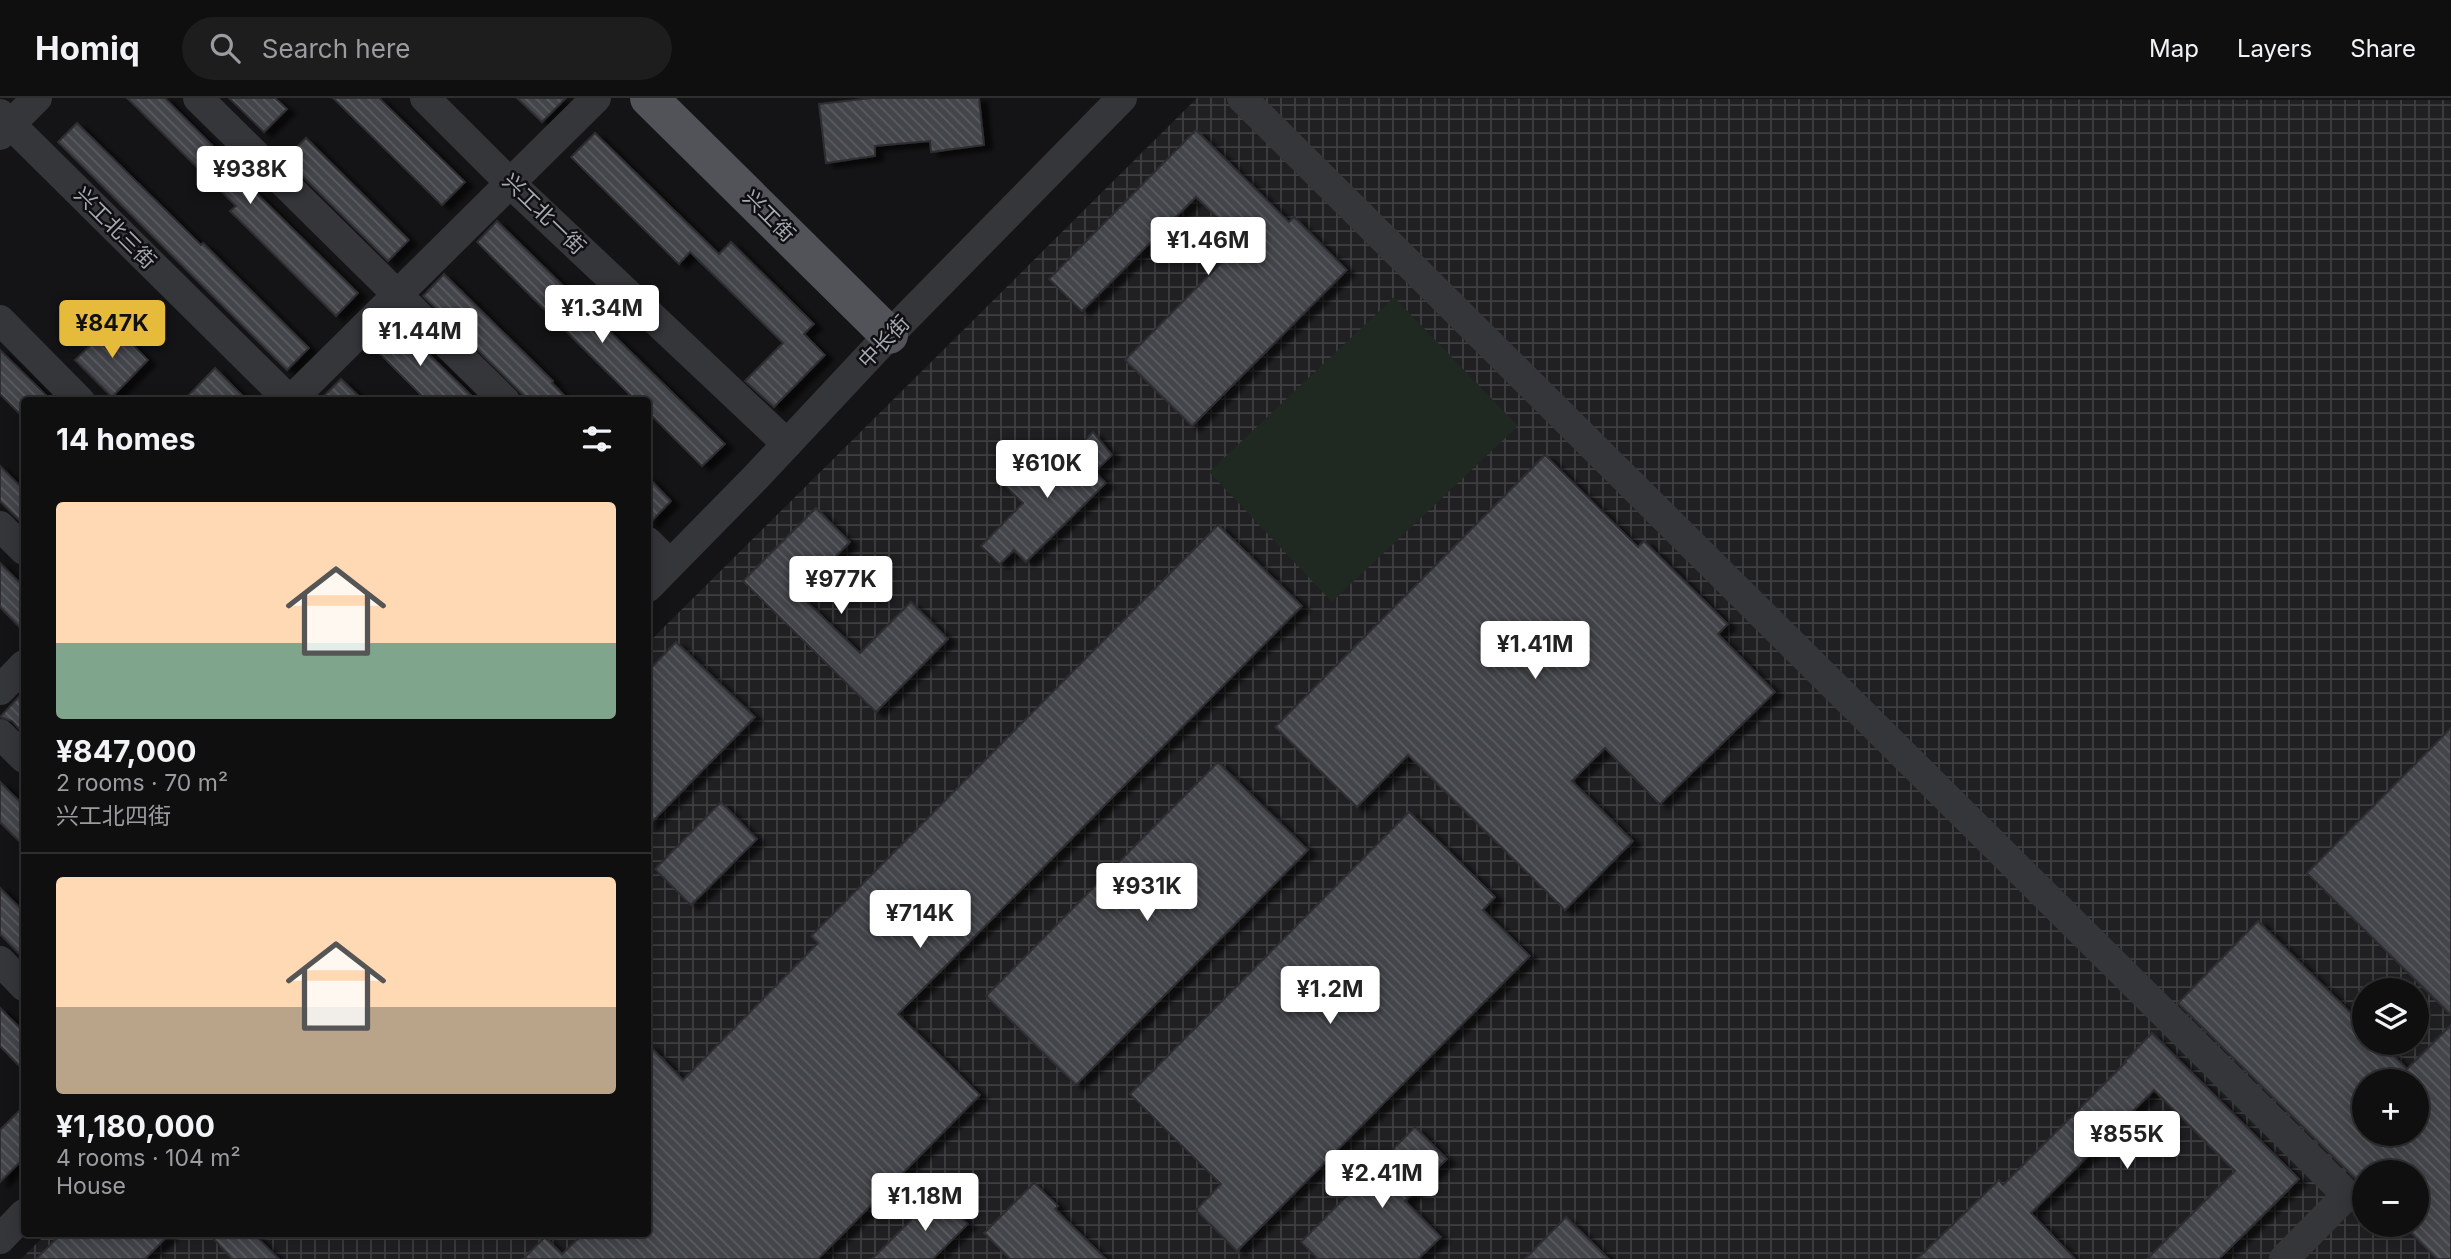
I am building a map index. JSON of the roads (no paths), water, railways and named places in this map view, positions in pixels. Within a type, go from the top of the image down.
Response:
[{"type":"main road","name":"兴工街","points":[[649,98],[889,335]]},
{"type":"street","points":[[4,124],[37,98]]},
{"type":"street","points":[[198,98],[501,397]]},
{"type":"street","name":"兴工北一街","points":[[425,98],[510,183],[787,444]]},
{"type":"street","points":[[294,397],[596,98]]},
{"type":"street","name":"中长街","points":[[651,584],[889,335],[1122,98]]},
{"type":"street","points":[[1242,98],[2347,1195],[2284,1259]]},
{"type":"street","name":"兴工北三街","points":[[4,124],[286,397]]},
{"type":"street","points":[[0,320],[76,397]]},
{"type":"street","points":[[0,526],[21,547]]},
{"type":"street","points":[[651,545],[670,565]]},
{"type":"street","points":[[0,690],[21,669]]},
{"type":"street","points":[[0,734],[21,755]]},
{"type":"street","points":[[0,961],[21,983]]},
{"type":"street","points":[[0,1238],[21,1217]]}]
